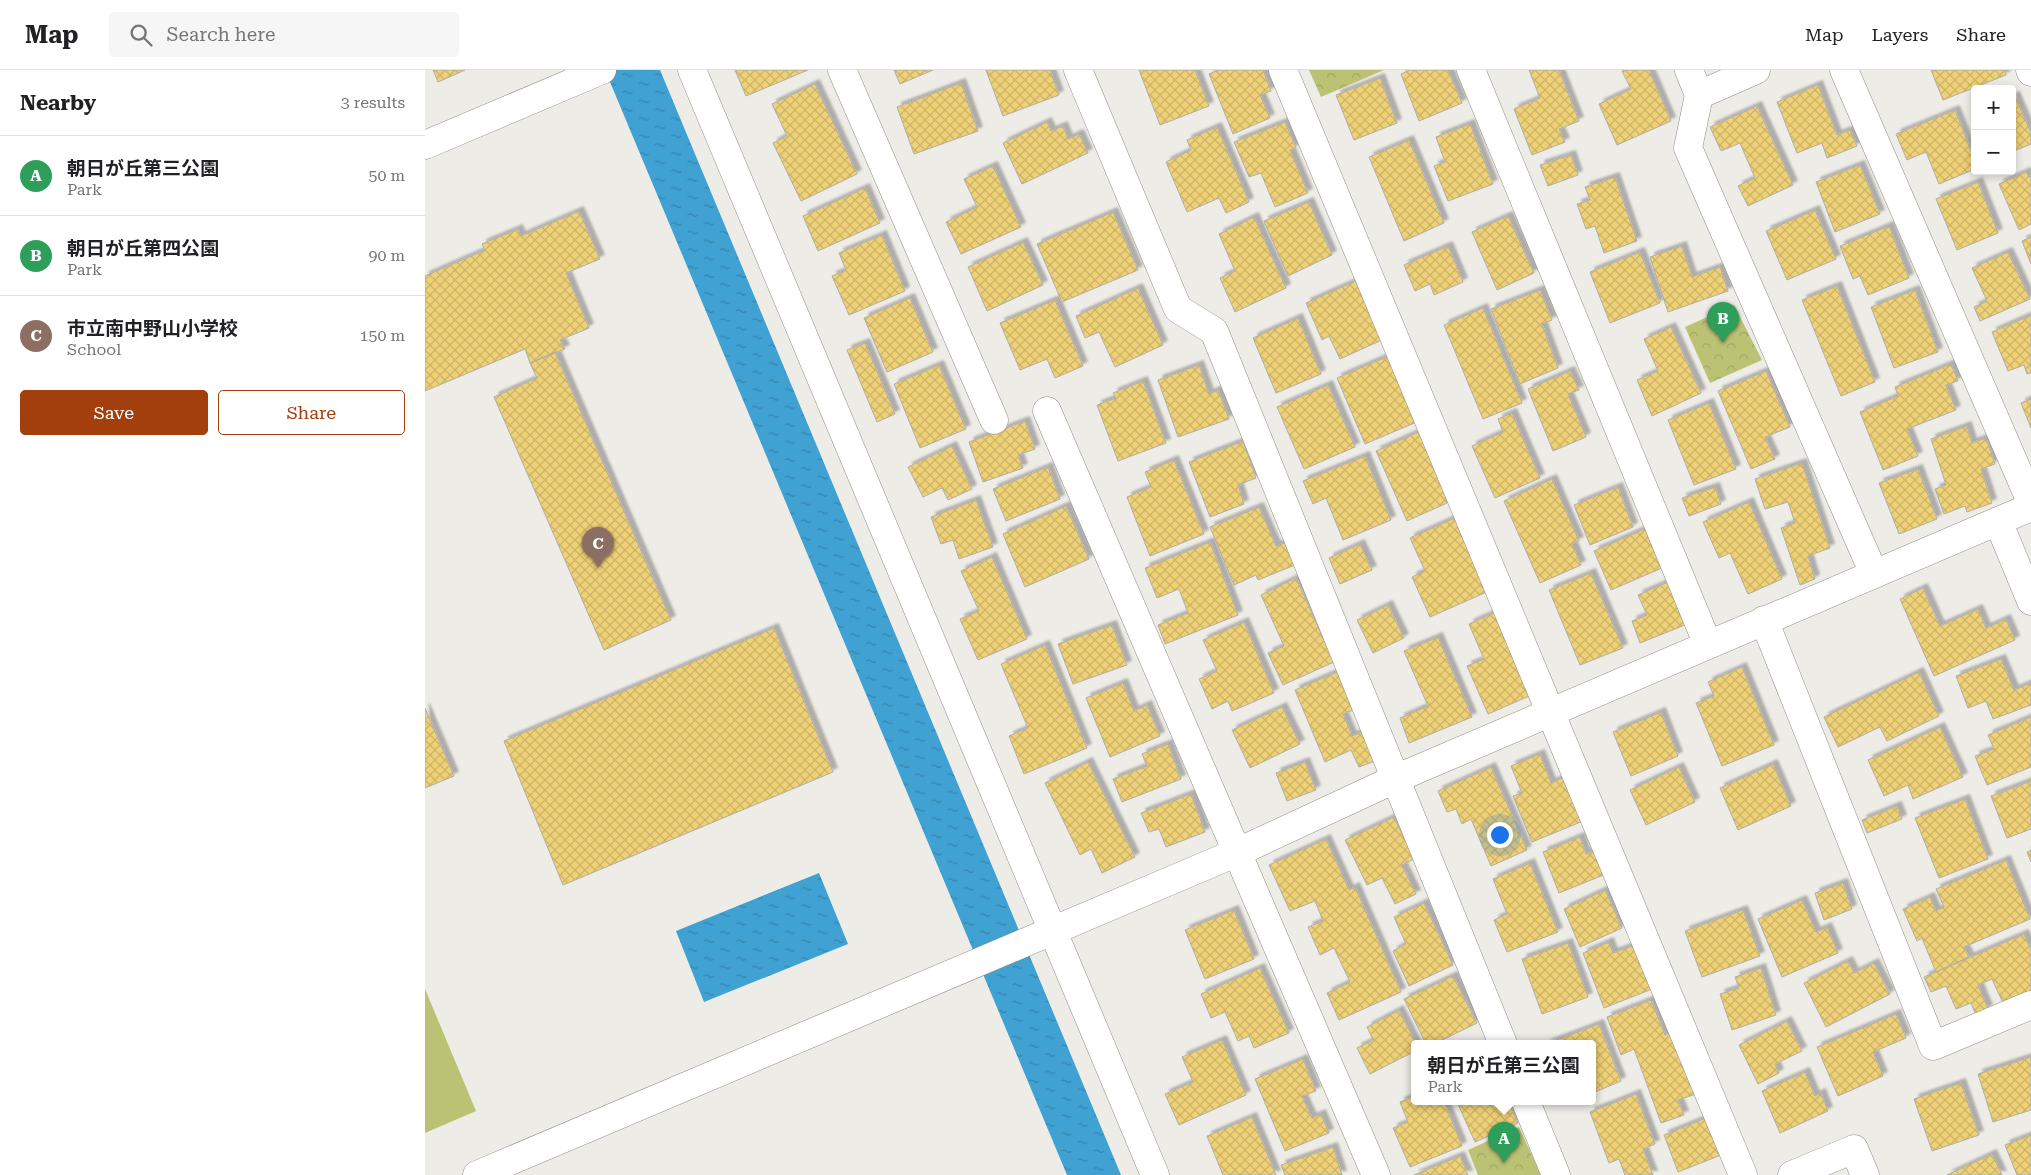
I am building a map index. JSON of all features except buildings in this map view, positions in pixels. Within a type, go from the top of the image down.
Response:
[{"type":"street","points":[[692,70],[1042,935],[1155,1175]]},
{"type":"street","points":[[842,70],[993,420]]},
{"type":"street","points":[[1078,70],[1178,309],[1214,332],[1501,1040]]},
{"type":"street","points":[[1283,70],[1743,1175]]},
{"type":"street","points":[[1471,70],[1708,645]]},
{"type":"street","points":[[1689,70],[1699,95],[1688,148],[1874,574]]},
{"type":"street","points":[[1699,95],[1757,70]]},
{"type":"street","points":[[1844,70],[2031,502]]},
{"type":"street","points":[[425,145],[569,76],[600,71]]},
{"type":"street","points":[[1047,411],[1376,1175]]},
{"type":"street","points":[[477,1175],[1238,852],[1395,779],[2031,507]]},
{"type":"street","points":[[1998,521],[2031,601]]},
{"type":"street","points":[[1764,620],[1933,1046],[2031,1005]]},
{"type":"street","points":[[1527,1105],[1556,1175]]},
{"type":"street","points":[[1791,1175],[1855,1149],[1865,1175]]},
{"type":"green space","points":[[1309,70],[1384,70],[1321,97]]},
{"type":"green space","points":[[1734,305],[1762,360],[1710,383],[1685,327]]},
{"type":"green space","points":[[425,989],[476,1111],[425,1133]]},
{"type":"green space","points":[[1519,1127],[1541,1175],[1478,1175],[1468,1150]]},
{"type":"water","points":[[605,70],[660,70],[1121,1175],[1067,1175]]},
{"type":"water","points":[[819,873],[848,944],[704,1002],[676,931]]},
{"type":"place","name":"朝日が丘第四公園","points":[[1723,343]]},
{"type":"place","name":"市立南中野山小学校","points":[[598,568]]},
{"type":"place","name":"朝日が丘第三公園","points":[[1504,1163]]}]
